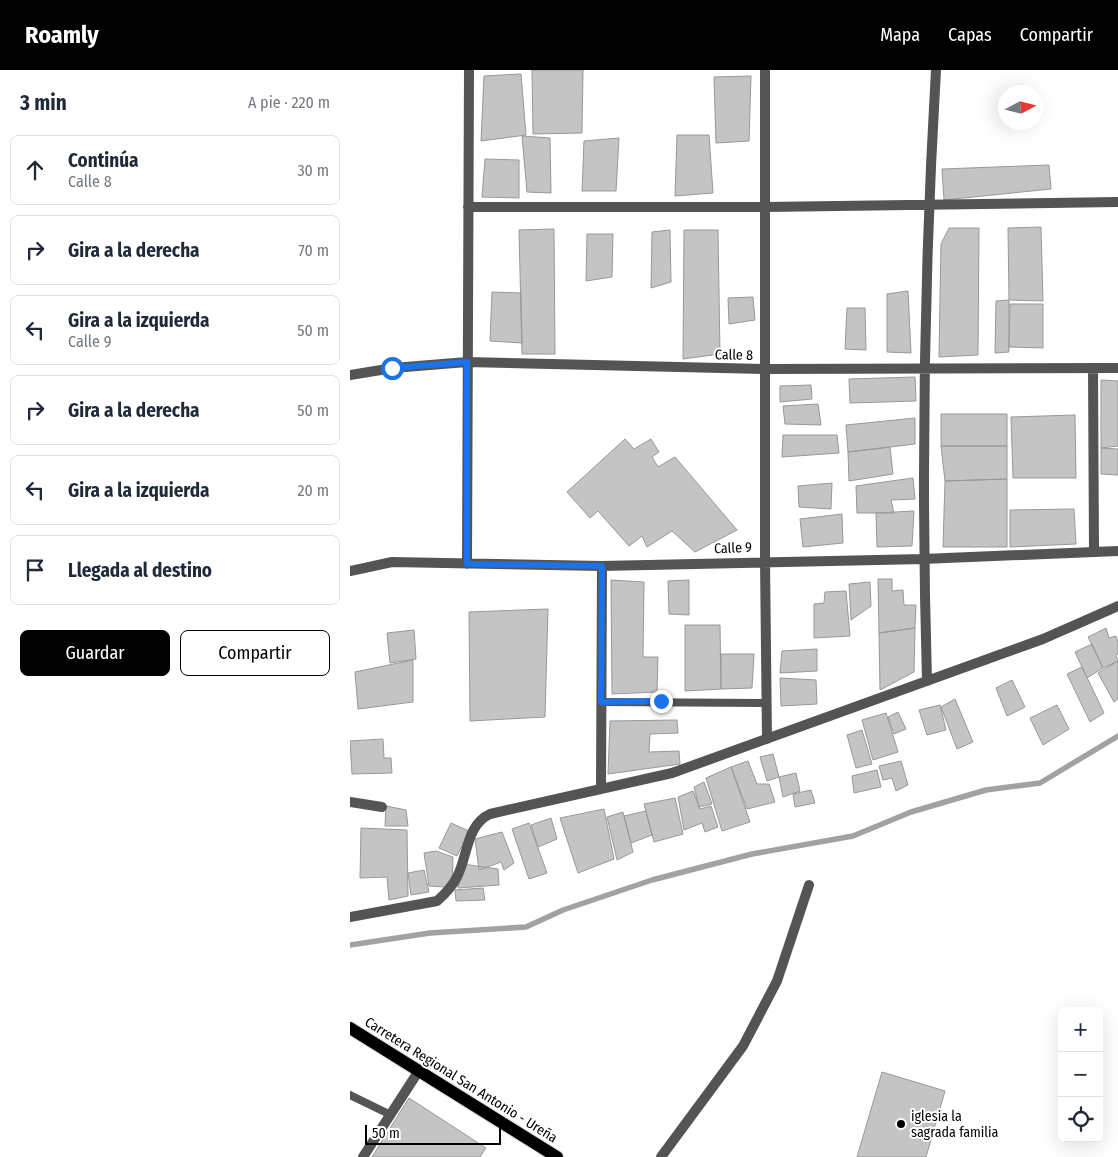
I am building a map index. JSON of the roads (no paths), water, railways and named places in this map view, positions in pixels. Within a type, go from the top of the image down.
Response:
[{"type":"main road","name":"Carretera Regional San Antonio - Ureña","points":[[350,1028],[557,1157]]},
{"type":"street","points":[[467,564],[469,70]]},
{"type":"street","points":[[765,70],[767,739]]},
{"type":"street","points":[[927,681],[923,559],[928,205],[936,70]]},
{"type":"street","points":[[468,207],[765,207],[1118,202]]},
{"type":"street","name":"Calle 8","points":[[350,375],[392,368],[467,362],[765,369],[926,367],[1118,368]]},
{"type":"street","points":[[1093,368],[1094,551]]},
{"type":"street","name":"Calle 9","points":[[350,571],[392,562],[602,566],[923,559],[1118,551]]},
{"type":"street","points":[[601,788],[602,566]]},
{"type":"street","points":[[350,917],[437,901],[447,891],[457,876],[476,824],[484,817],[601,788],[672,773],[1043,639],[1118,606]]},
{"type":"street","points":[[350,802],[382,807]]},
{"type":"street","points":[[661,1157],[743,1046],[777,982],[809,885]]},
{"type":"street","points":[[363,1157],[418,1072]]},
{"type":"lane","points":[[601,702],[767,703]]},
{"type":"lane","points":[[350,1095],[391,1115]]},
{"type":"waterway","points":[[350,945],[430,933],[526,927],[563,910],[652,880],[752,854],[853,836],[911,812],[986,790],[1040,783],[1118,736]]},
{"type":"place","name":"iglesia la sagrada familia","points":[[901,1124]]}]
